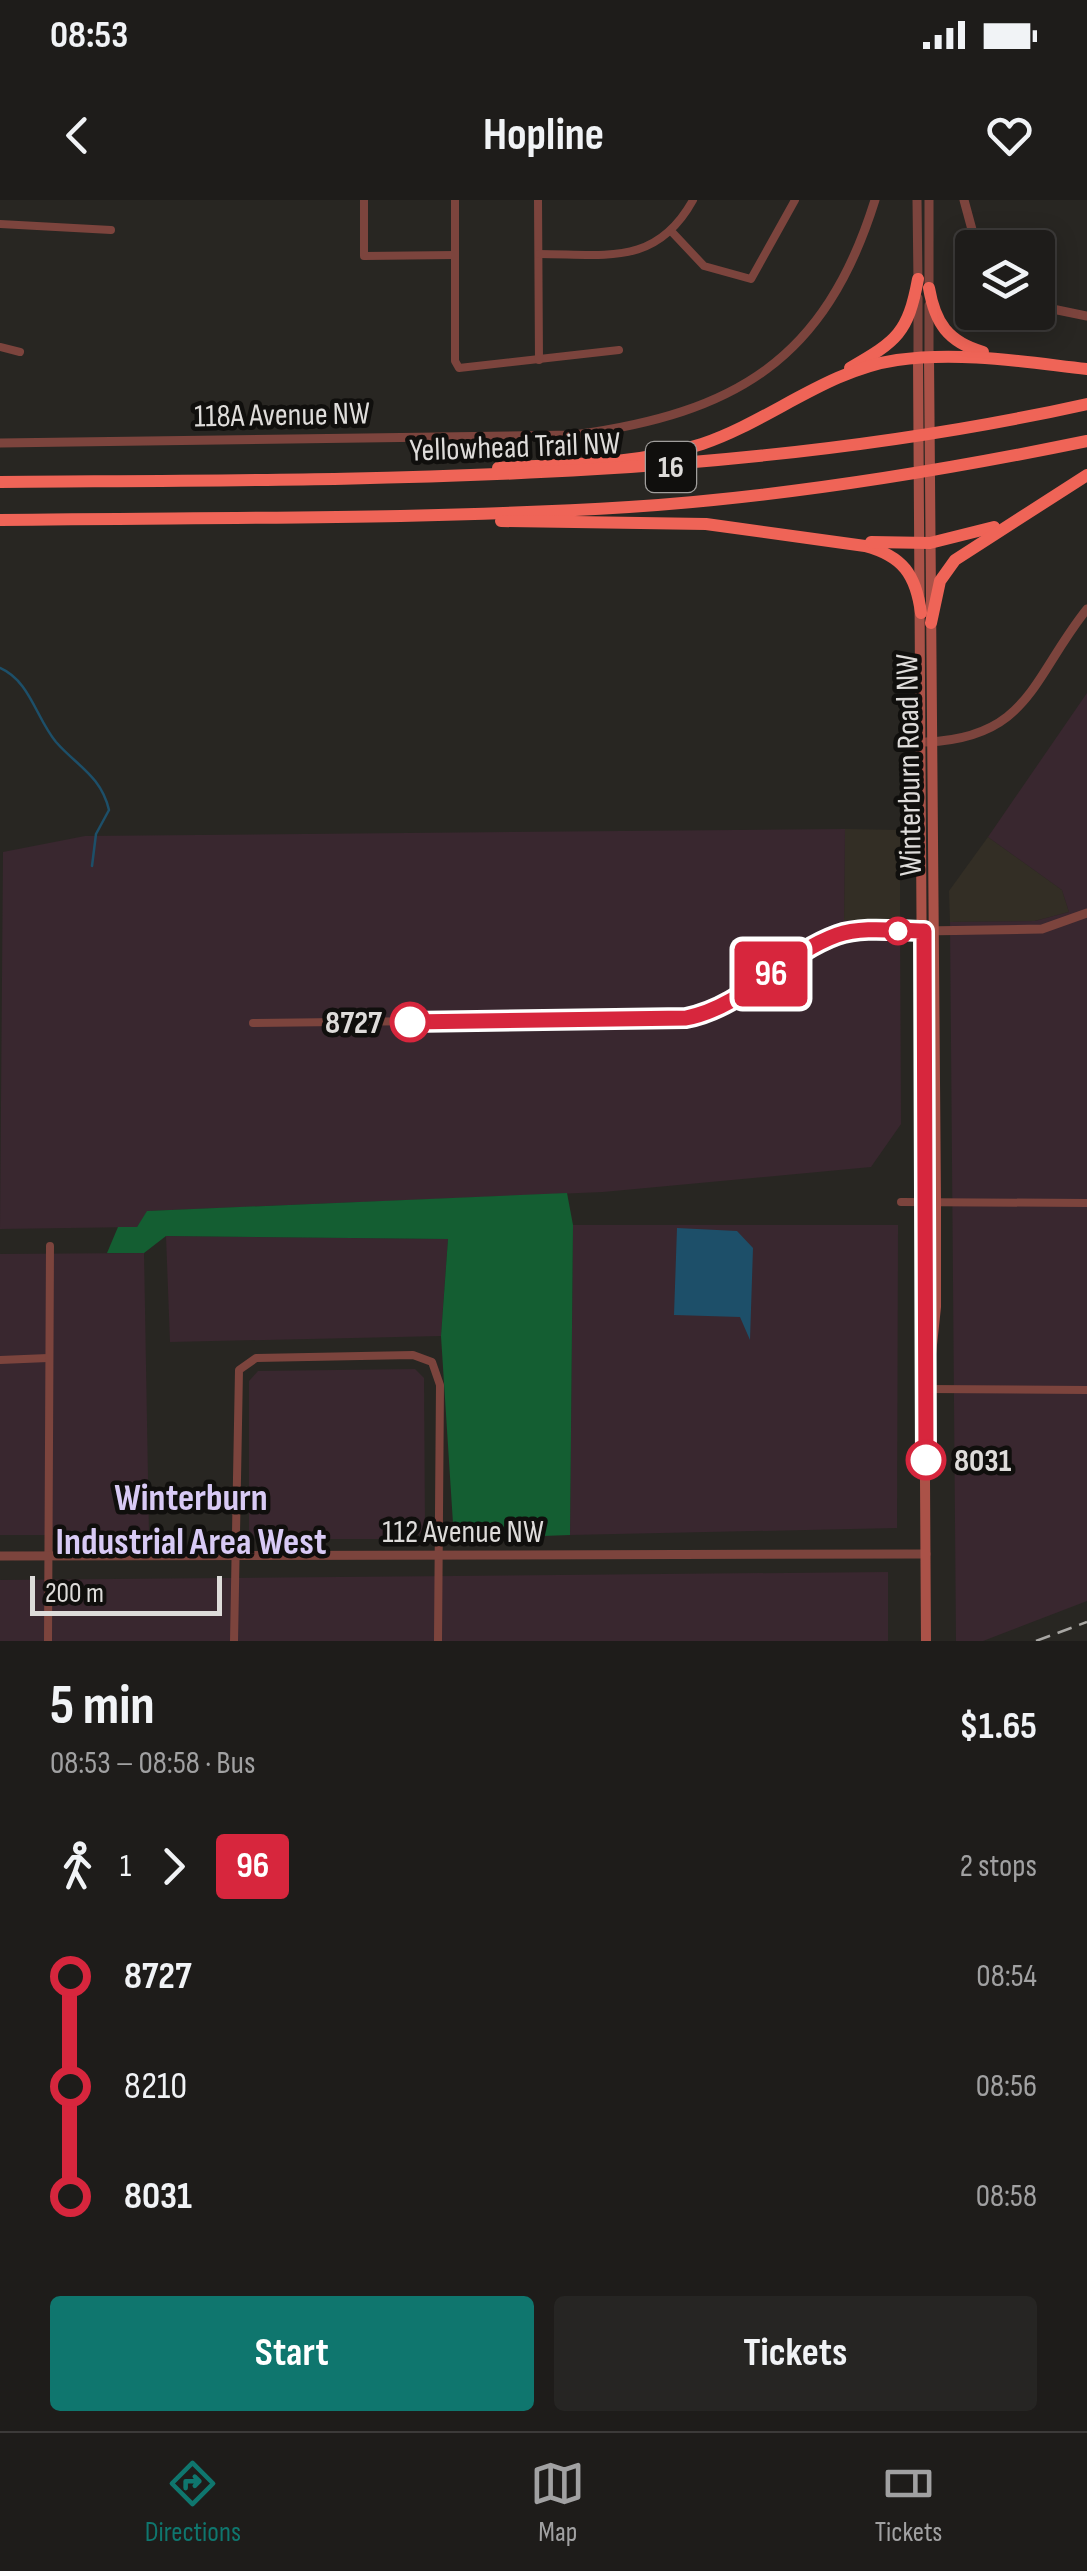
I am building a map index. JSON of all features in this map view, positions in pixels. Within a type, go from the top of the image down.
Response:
[{"type":"highway","points":[[923,283],[936,317],[949,337],[965,347],[1019,362]]},
{"type":"highway","points":[[810,393],[897,339],[923,283]]},
{"type":"highway","points":[[336,478],[578,464],[670,453],[729,434],[868,368],[923,357],[1087,368]]},
{"type":"highway","name":"Yellowhead Trail NW","points":[[0,482],[558,474],[726,462],[906,438],[1087,404]]},
{"type":"highway","name":"Yellowhead Trail NW","points":[[0,520],[598,508],[762,494],[926,472],[1087,441]]},
{"type":"highway","points":[[926,618],[949,566],[1087,476]]},
{"type":"highway","points":[[393,515],[461,521],[706,524],[831,540],[925,544],[971,536],[1028,511]]},
{"type":"highway","points":[[831,540],[896,558],[914,578],[926,618]]},
{"type":"main road","name":"Winterburn Road NW","points":[[923,357],[931,1202],[936,1307],[926,1390],[926,1641]]},
{"type":"street","points":[[364,200],[364,256],[455,255]]},
{"type":"street","points":[[455,200],[457,366],[619,350]]},
{"type":"street","points":[[538,200],[539,360]]},
{"type":"street","points":[[539,254],[628,253],[654,244],[672,232],[693,200]]},
{"type":"street","points":[[672,232],[704,266],[751,279],[795,200]]},
{"type":"street","name":"118A Avenue NW","points":[[0,443],[574,435],[655,421],[742,384],[807,333],[850,271],[875,200]]},
{"type":"street","name":"Winterburn Road NW","points":[[918,200],[923,357]]},
{"type":"street","name":"Winterburn Road NW","points":[[923,283],[929,200]]},
{"type":"street","points":[[964,200],[972,230]]},
{"type":"street","points":[[0,224],[111,230]]},
{"type":"street","points":[[628,253],[630,266]]},
{"type":"street","points":[[1055,309],[1087,316]]},
{"type":"street","points":[[0,347],[20,352]]},
{"type":"street","points":[[927,742],[977,736],[1014,713],[1087,609]]},
{"type":"street","points":[[253,1023],[686,1018],[726,1006],[787,962],[852,931],[1042,930],[1087,913]]},
{"type":"street","points":[[902,1202],[1087,1203]]},
{"type":"street","points":[[48,1641],[50,1246]]},
{"type":"street","points":[[0,1360],[48,1358]]},
{"type":"street","points":[[234,1641],[236,1380],[243,1364],[256,1358],[427,1358],[436,1368],[440,1385],[438,1641]]},
{"type":"street","points":[[926,1390],[1087,1390]]},
{"type":"street","name":"112 Avenue NW","points":[[0,1556],[926,1554]]},
{"type":"shaded area","points":[[1087,693],[1087,1601],[983,1641],[956,1641],[950,922],[1035,921],[1069,912],[1062,890],[988,837]]},
{"type":"shaded area","points":[[845,829],[900,830],[900,921],[844,920]]},
{"type":"shaded area","points":[[845,829],[844,920],[900,921],[901,1124],[871,1167],[603,1192],[148,1211],[137,1227],[0,1229],[3,852],[85,836]]},
{"type":"shaded area","points":[[988,837],[1062,890],[1069,912],[1035,921],[950,922],[949,891]]},
{"type":"shaded area","points":[[573,1225],[898,1225],[897,1528],[570,1535]]},
{"type":"shaded area","points":[[166,1236],[448,1239],[441,1336],[170,1342]]},
{"type":"shaded area","points":[[144,1253],[149,1535],[0,1535],[0,1254]]},
{"type":"shaded area","points":[[415,1369],[424,1378],[425,1529],[414,1539],[257,1539],[249,1530],[249,1381],[258,1371]]},
{"type":"shaded area","points":[[888,1572],[888,1641],[0,1641],[0,1580]]},
{"type":"green space","points":[[567,1193],[573,1225],[570,1535],[454,1539],[441,1336],[448,1239],[166,1236],[144,1253],[107,1253],[118,1227],[137,1227],[147,1211]]},
{"type":"water","points":[[677,1228],[737,1231],[753,1248],[750,1340],[740,1317],[674,1315]]},
{"type":"waterway","points":[[0,668],[19,682],[56,742],[94,780],[105,798],[109,810],[96,834],[92,866]]},
{"type":"railway","points":[[1036,1641],[1087,1622]]},
{"type":"bus line","name":"96","points":[[410,1022],[686,1018],[726,1006],[787,962],[835,936],[852,931],[924,931],[926,1460]]},
{"type":"place","name":"8727","points":[[410,1022]]},
{"type":"place","name":"8031","points":[[926,1460]]},
{"type":"district","name":"Winterburn Industrial Area West","points":[[191,1519]]}]
